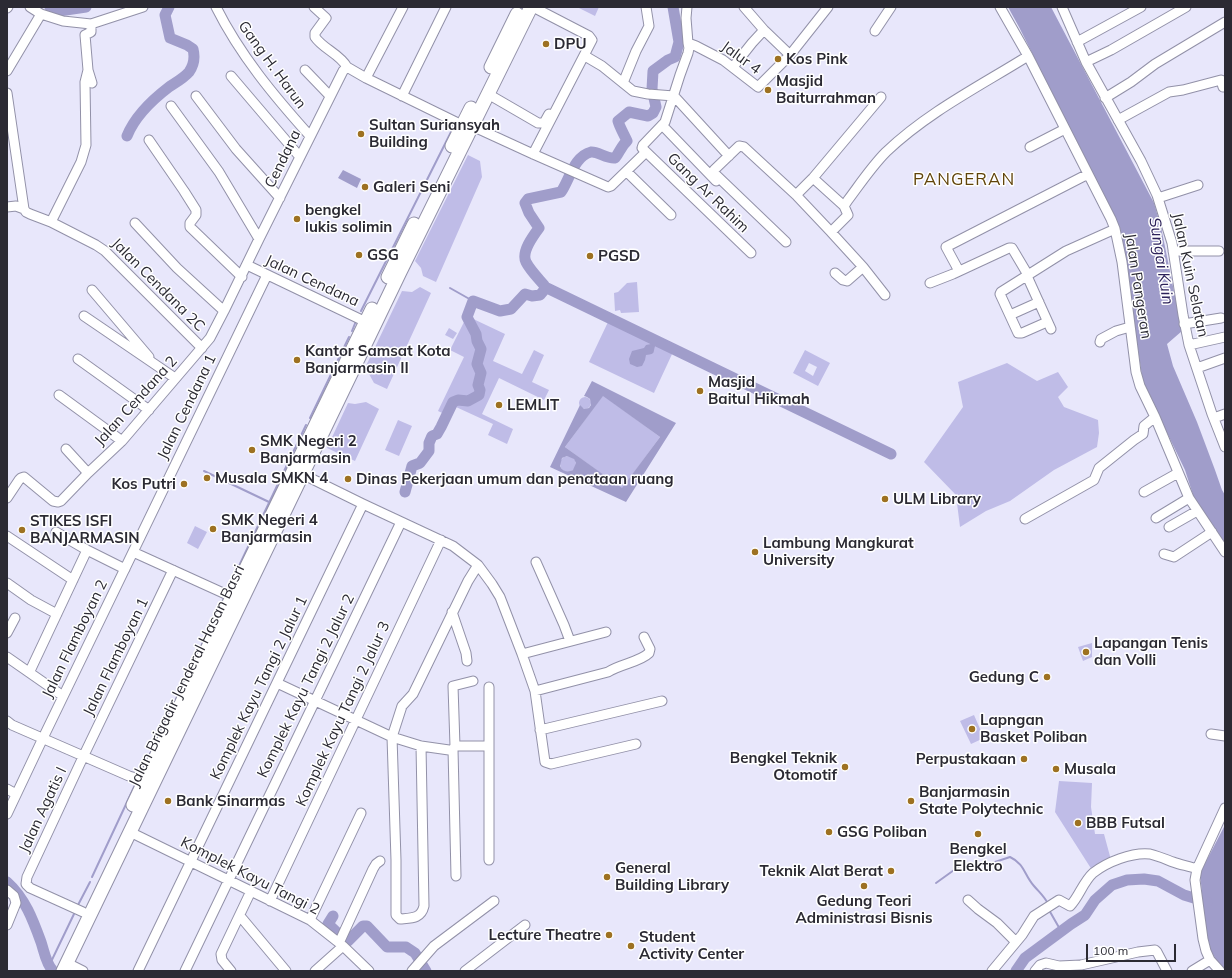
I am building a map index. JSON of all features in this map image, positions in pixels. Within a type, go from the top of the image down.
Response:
[{"type":"highway","name":"Jalan Brigadir Jenderal Hasan Basri","points":[[60,968],[218,638],[302,474],[467,125],[488,94],[521,7]]},
{"type":"highway","name":"Jalan Brigadir Jenderal Hasan Basri","points":[[218,638],[232,597],[366,322],[507,45],[532,7]]},
{"type":"highway","name":"Jalan Brigadir Jenderal Hasan Basri","points":[[72,944],[83,912],[96,894],[130,832],[149,782]]},
{"type":"street","points":[[30,7],[41,14],[68,22],[92,24],[125,10],[142,7]]},
{"type":"street","name":"Gang H. Harun","points":[[216,7],[246,58],[310,136]]},
{"type":"street","points":[[314,7],[326,18],[315,33],[314,37],[342,61],[346,68],[402,96],[605,186],[611,186],[646,152],[642,146],[665,122],[689,48],[686,18],[687,7]]},
{"type":"street","points":[[366,78],[403,7]]},
{"type":"street","points":[[402,96],[446,7]]},
{"type":"street","points":[[488,94],[532,120],[538,123],[544,123],[591,38],[532,7]]},
{"type":"street","points":[[623,83],[636,51],[649,26],[646,7]]},
{"type":"street","points":[[744,7],[790,56],[828,7]]},
{"type":"street","points":[[875,31],[891,7]]},
{"type":"street","name":"Jalan Pangeran","points":[[1000,7],[1028,56],[1104,204],[1115,229],[1122,262],[1136,372],[1140,386],[1155,417],[1189,498],[1225,552]]},
{"type":"street","name":"Jalan Kuin Selatan","points":[[1062,7],[1086,62],[1141,161],[1158,198],[1169,229],[1184,324],[1189,345],[1225,447]]},
{"type":"street","points":[[1077,42],[1141,7]]},
{"type":"street","points":[[1086,62],[1118,46],[1186,7]]},
{"type":"street","points":[[7,71],[41,14]]},
{"type":"street","points":[[1105,98],[1131,82],[1155,64],[1225,22]]},
{"type":"street","points":[[92,24],[91,32],[85,36],[88,70],[92,83]]},
{"type":"street","points":[[733,67],[764,30]]},
{"type":"street","points":[[533,154],[585,56],[588,43]]},
{"type":"street","name":"Jalur 4","points":[[688,43],[733,67],[758,87],[790,56]]},
{"type":"street","points":[[585,56],[602,66],[633,91],[674,96],[728,156]]},
{"type":"street","points":[[844,206],[876,163],[900,139],[940,109],[1028,56]]},
{"type":"street","name":"Cendana","points":[[247,265],[342,71],[346,68]]},
{"type":"street","points":[[50,222],[81,162],[86,145],[84,82],[88,70]]},
{"type":"street","points":[[305,70],[330,96]]},
{"type":"street","points":[[231,76],[300,157]]},
{"type":"street","points":[[1118,120],[1169,92],[1221,80],[1223,87],[1225,86]]},
{"type":"street","points":[[7,93],[24,209]]},
{"type":"street","points":[[196,96],[236,149],[280,198]]},
{"type":"street","points":[[796,195],[813,178],[881,97]]},
{"type":"street","points":[[171,106],[219,172],[259,239]]},
{"type":"street","points":[[662,125],[754,218]]},
{"type":"street","points":[[1030,147],[1065,129]]},
{"type":"street","points":[[149,140],[196,210],[196,214],[190,224],[190,227],[242,277]]},
{"type":"street","points":[[786,242],[714,173],[714,170],[739,146],[744,147],[796,195],[831,232],[885,295]]},
{"type":"street","name":"Gang Ar Rahim","points":[[646,152],[751,253]]},
{"type":"street","points":[[627,172],[672,215]]},
{"type":"street","points":[[959,272],[946,247],[1088,174]]},
{"type":"street","points":[[813,178],[844,206],[848,216],[831,232]]},
{"type":"street","points":[[1158,198],[1198,185]]},
{"type":"street","name":"Jalan Cendana 2C","points":[[7,207],[16,206],[24,209],[30,214],[50,222],[96,245],[104,251],[202,348]]},
{"type":"street","points":[[135,223],[178,268],[224,311]]},
{"type":"street","points":[[930,283],[959,272],[1010,248],[1028,276],[1049,326],[1020,334],[1018,333],[1000,293],[1028,276],[1066,251],[1115,229]]},
{"type":"street","points":[[1173,252],[1219,251]]},
{"type":"street","name":"Jalan Cendana","points":[[247,265],[366,322]]},
{"type":"street","name":"Jalan Cendana 2","points":[[7,498],[22,477],[26,478],[53,501],[61,501],[122,441],[202,348],[213,333],[247,265]]},
{"type":"street","points":[[835,273],[842,280],[847,281],[862,267]]},
{"type":"street","name":"Jalan Cendana 1","points":[[133,552],[267,275]]},
{"type":"street","points":[[92,290],[157,366]]},
{"type":"street","points":[[1010,315],[1039,302]]},
{"type":"street","points":[[84,316],[175,378]]},
{"type":"street","points":[[1184,324],[1221,318]]},
{"type":"street","points":[[1100,342],[1101,339],[1116,331],[1130,327]]},
{"type":"street","points":[[1189,345],[1225,337]]},
{"type":"street","points":[[1197,368],[1225,358]]},
{"type":"street","points":[[78,359],[149,410]]},
{"type":"street","points":[[59,395],[122,441]]},
{"type":"street","points":[[1214,418],[1225,414]]},
{"type":"street","points":[[1025,519],[1094,480],[1099,468],[1143,434],[1144,426],[1155,417]]},
{"type":"street","points":[[66,450],[88,473]]},
{"type":"street","points":[[1144,492],[1178,473]]},
{"type":"street","points":[[302,474],[453,546],[478,565],[500,597],[535,691],[545,762],[551,764],[636,744]]},
{"type":"street","points":[[1156,518],[1189,498]]},
{"type":"street","name":"Komplek Kayu Tangi 2 Jalur 1","points":[[138,971],[363,504]]},
{"type":"street","points":[[1169,527],[1197,511]]},
{"type":"street","name":"Komplek Kayu Tangi 2 Jalur 2","points":[[185,971],[401,522]]},
{"type":"street","points":[[56,532],[87,550],[125,568]]},
{"type":"street","points":[[1164,554],[1174,557],[1212,532]]},
{"type":"street","points":[[7,536],[73,580]]},
{"type":"street","name":"Komplek Kayu Tangi 2 Jalur 3","points":[[270,901],[441,540]]},
{"type":"street","points":[[30,671],[87,550]]},
{"type":"street","points":[[133,552],[232,597]]},
{"type":"street","name":"Jalan Flamboyan 2","points":[[7,814],[42,738],[133,552]]},
{"type":"street","points":[[536,562],[564,624],[570,641]]},
{"type":"street","points":[[421,746],[424,906],[420,915],[400,919],[396,915],[395,907],[396,860],[392,736],[402,706],[413,694],[452,612],[478,565]]},
{"type":"street","name":"Jalan Flamboyan 1","points":[[84,755],[173,570]]},
{"type":"street","points":[[7,584],[31,600],[57,614]]},
{"type":"street","points":[[452,612],[466,653],[467,661]]},
{"type":"street","points":[[7,633],[15,618]]},
{"type":"street","points":[[522,654],[606,632]]},
{"type":"street","points":[[535,691],[608,672],[645,656],[649,653],[650,649],[644,637]]},
{"type":"street","points":[[7,657],[30,671],[63,696]]},
{"type":"street","points":[[456,876],[453,686],[473,681]]},
{"type":"street","points":[[277,683],[392,736],[421,746],[449,750],[454,747],[488,746]]},
{"type":"street","points":[[489,686],[489,860]]},
{"type":"street","points":[[540,730],[662,701]]},
{"type":"street","points":[[7,721],[12,725],[84,755],[129,776],[149,782]]},
{"type":"street","points":[[1211,734],[1225,736]]},
{"type":"street","name":"Jalan Agatis I","points":[[83,912],[30,888],[27,886],[26,882],[84,755]]},
{"type":"street","points":[[7,789],[16,794]]},
{"type":"street","points":[[1220,971],[1210,960],[1206,951],[1195,880],[1197,869],[1225,808]]},
{"type":"street","points":[[310,920],[361,813]]},
{"type":"street","name":"Komplek Kayu Tangi 2","points":[[130,832],[310,920],[341,944],[369,971]]},
{"type":"street","points":[[992,971],[1022,935],[1032,919],[1059,900],[1070,906],[1075,901],[1092,874],[1109,863],[1122,858],[1150,854],[1197,869]]},
{"type":"street","points":[[315,971],[341,944],[373,869],[380,861]]},
{"type":"street","points":[[7,890],[16,900],[15,909],[7,925]]},
{"type":"street","points":[[231,971],[222,960],[221,954],[251,891]]},
{"type":"street","points":[[968,900],[997,923],[1016,942]]},
{"type":"street","points":[[412,971],[434,946],[494,901]]},
{"type":"street","points":[[240,916],[286,971]]},
{"type":"street","points":[[466,971],[525,925]]},
{"type":"street","points":[[1034,971],[1040,965],[1046,963],[1059,966],[1081,965],[1138,952],[1155,950],[1167,971]]},
{"type":"street","points":[[1192,971],[1210,960]]},
{"type":"street","points":[[60,968],[83,971]]},
{"type":"shaded area","points":[[577,7],[599,7],[595,16]]},
{"type":"shaded area","points":[[468,155],[480,161],[482,177],[436,282],[423,276],[421,268],[415,261]]},
{"type":"shaded area","points":[[637,282],[639,312],[621,313],[620,310],[615,311],[614,293],[618,292],[627,283]]},
{"type":"shaded area","points":[[420,287],[431,293],[387,389],[374,383],[369,374],[364,370],[402,291],[412,292]]},
{"type":"shaded area","points":[[467,316],[505,334],[493,361],[522,374],[534,350],[544,355],[532,382],[549,390],[544,400],[499,378],[482,414],[513,429],[507,444],[488,435],[493,424],[456,407],[451,417],[438,411],[464,357],[450,350]]},
{"type":"shaded area","points":[[608,322],[673,352],[654,393],[589,362]]},
{"type":"shaded area","points":[[449,328],[457,333],[453,339],[445,335]]},
{"type":"shaded area","points":[[805,350],[830,363],[818,386],[793,373]],"holes":[[[809,363],[817,367],[813,376],[805,371]]]},
{"type":"shaded area","points":[[1007,363],[1037,381],[1058,372],[1068,387],[1058,397],[1064,407],[1098,420],[1099,433],[1097,447],[1054,470],[1010,501],[986,511],[960,527],[956,495],[924,462],[963,407],[958,382]]},
{"type":"shaded area","points":[[603,395],[660,437],[622,489],[565,447]]},
{"type":"shaded area","points":[[583,397],[587,397],[591,403],[587,409],[583,409],[579,405],[579,401]]},
{"type":"shaded area","points":[[366,402],[379,409],[355,461],[327,448],[348,403],[355,404]]},
{"type":"shaded area","points":[[398,420],[412,426],[399,456],[385,450]]},
{"type":"shaded area","points":[[568,456],[574,458],[576,464],[574,470],[568,472],[562,470],[560,464],[562,458]]},
{"type":"shaded area","points":[[195,526],[207,532],[198,549],[187,543]]},
{"type":"shaded area","name":"Lapangan Tenis dan Volli","points":[[1092,643],[1092,657],[1083,661],[1078,647]]},
{"type":"shaded area","name":"Lapngan Basket Poliban","points":[[974,715],[984,738],[971,744],[960,721]]},
{"type":"shaded area","name":"BBB Futsal","points":[[1059,781],[1092,783],[1091,807],[1095,834],[1104,834],[1111,860],[1092,870],[1055,812]]},
{"type":"water","name":"Sungai Kuin","points":[[1008,7],[1051,7],[1154,203],[1161,227],[1182,331],[1167,344],[1173,366],[1197,422],[1225,495],[1225,548],[1195,501],[1185,470],[1143,383],[1120,228]]},
{"type":"water","points":[[343,170],[361,179],[357,188],[338,178]]},
{"type":"water","points":[[653,342],[656,344],[654,352],[646,355],[642,366],[637,367],[630,364],[629,359],[632,351],[644,348],[646,345]]},
{"type":"water","points":[[592,381],[676,423],[626,502],[550,467],[580,405],[584,409],[589,408],[591,405],[590,399],[584,396]],"holes":[[[603,396],[660,437],[622,488],[565,447]],[[567,456],[574,459],[576,463],[573,470],[563,470],[560,466],[562,458]]]},
{"type":"water","points":[[1225,825],[1225,970],[1222,969],[1207,945],[1200,873]]},
{"type":"waterway","points":[[50,7],[59,11],[86,7]]},
{"type":"waterway","points":[[127,136],[139,115],[150,103],[187,74],[193,64],[193,49],[170,38],[165,15],[169,7]]},
{"type":"waterway","points":[[405,492],[412,466],[420,463],[429,451],[429,443],[432,436],[437,434],[453,402],[458,400],[468,401],[479,395],[480,390],[478,385],[481,373],[477,364],[481,349],[477,341],[476,334],[467,317],[473,301],[500,311],[511,309],[525,294],[532,296],[540,295],[545,289],[544,285],[534,274],[525,258],[528,244],[539,228],[529,213],[525,203],[528,199],[561,192],[576,164],[585,154],[593,152],[615,158],[627,141],[618,121],[629,112],[648,116],[653,113],[656,107],[652,89],[653,71],[668,60],[675,57],[679,42],[673,7]]},
{"type":"waterway","points":[[361,311],[453,128]]},
{"type":"waterway","points":[[545,287],[891,454]]},
{"type":"waterway","points":[[450,288],[473,301]]},
{"type":"waterway","points":[[352,331],[355,321]]},
{"type":"waterway","points":[[310,418],[349,337]]},
{"type":"waterway","points":[[228,589],[306,425]]},
{"type":"waterway","points":[[204,471],[269,502]]},
{"type":"waterway","points":[[140,775],[224,598]]},
{"type":"waterway","points":[[92,877],[135,785]]},
{"type":"waterway","points":[[936,883],[961,865],[967,864],[980,870],[987,868],[995,862],[1010,857],[1022,866],[1031,882],[1048,904]]},
{"type":"waterway","points":[[1016,971],[1025,958],[1085,915],[1095,900],[1112,885],[1127,880],[1144,879],[1158,881],[1184,895],[1207,902]]},
{"type":"waterway","points":[[7,882],[24,902],[38,934],[47,961],[53,971]]},
{"type":"waterway","points":[[78,905],[90,882]]},
{"type":"waterway","points":[[1049,910],[1061,931]]},
{"type":"waterway","points":[[49,966],[74,914]]},
{"type":"waterway","points":[[333,916],[328,924],[346,941],[348,941],[363,926],[367,926],[387,947],[406,947],[415,953],[426,971]]},
{"type":"place","name":"DPU","points":[[546,44]]},
{"type":"place","name":"Kos Pink","points":[[778,59]]},
{"type":"place","name":"Masjid Baiturrahman","points":[[768,90]]},
{"type":"place","name":"Sultan Suriansyah Building","points":[[361,134]]},
{"type":"place","name":"Galeri Seni","points":[[365,187]]},
{"type":"place","name":"bengkel lukis solimin","points":[[297,219]]},
{"type":"place","name":"GSG","points":[[359,255]]},
{"type":"place","name":"PGSD","points":[[590,256]]},
{"type":"place","name":"Kantor Samsat Kota Banjarmasin II","points":[[297,360]]},
{"type":"place","name":"Masjid Baitul Hikmah","points":[[700,391]]},
{"type":"place","name":"LEMLIT","points":[[499,405]]},
{"type":"place","name":"SMK Negeri 2 Banjarmasin","points":[[252,450]]},
{"type":"place","name":"Musala SMKN 4","points":[[207,478]]},
{"type":"place","name":"Dinas Pekerjaan umum dan penataan ruang","points":[[348,479]]},
{"type":"place","name":"Kos Putri","points":[[184,484]]},
{"type":"place","name":"ULM Library","points":[[885,499]]},
{"type":"place","name":"SMK Negeri 4 Banjarmasin","points":[[213,529]]},
{"type":"place","name":"STIKES ISFI BANJARMASIN","points":[[22,530]]},
{"type":"place","name":"Lambung Mangkurat University","points":[[755,552]]},
{"type":"place","name":"Lapangan Tenis dan Volli","points":[[1086,652]]},
{"type":"place","name":"Gedung C","points":[[1047,677]]},
{"type":"place","name":"Lapngan Basket Poliban","points":[[972,729]]},
{"type":"place","name":"Perpustakaan","points":[[1024,759]]},
{"type":"place","name":"Bengkel Teknik Otomotif","points":[[845,767]]},
{"type":"place","name":"Musala","points":[[1056,769]]},
{"type":"place","name":"Bank Sinarmas","points":[[168,801]]},
{"type":"place","name":"Banjarmasin State Polytechnic","points":[[911,801]]},
{"type":"place","name":"BBB Futsal","points":[[1078,823]]},
{"type":"place","name":"GSG Poliban","points":[[829,832]]},
{"type":"place","name":"Bengkel Elektro","points":[[978,834]]},
{"type":"place","name":"Teknik Alat Berat","points":[[891,871]]},
{"type":"place","name":"General Building Library","points":[[607,877]]},
{"type":"place","name":"Gedung Teori Administrasi Bisnis","points":[[864,886]]},
{"type":"place","name":"Lecture Theatre","points":[[609,935]]},
{"type":"place","name":"Student Activity Center","points":[[631,946]]},
{"type":"district","name":"PANGERAN","points":[[964,180]]}]
